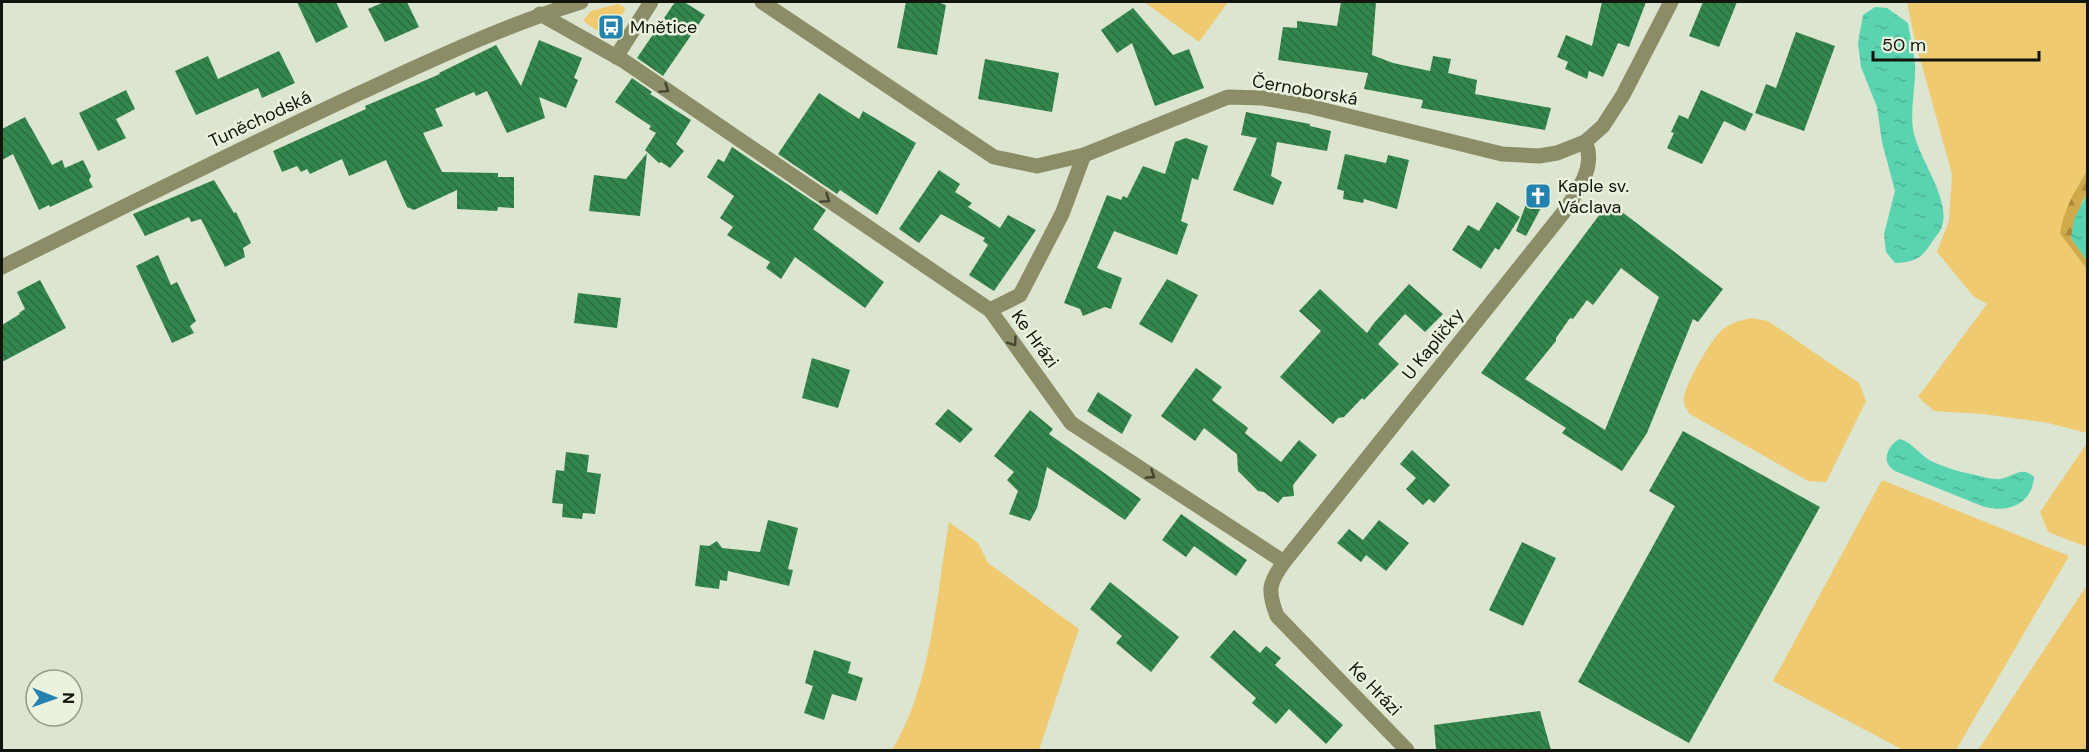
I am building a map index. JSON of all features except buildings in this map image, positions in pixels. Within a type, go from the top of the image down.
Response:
[{"type":"street","points":[[540,14],[581,2]]},
{"type":"street","points":[[616,57],[651,2]]},
{"type":"street","name":"Černoborská","points":[[762,2],[994,157],[1037,166],[1084,155],[1228,98],[1263,98],[1308,106],[1502,154],[1539,156],[1557,153],[1585,142],[1603,126],[1614,111],[1671,2]]},
{"type":"street","name":"Ke Hrázi","points":[[540,14],[616,57],[663,87],[990,310],[1071,423],[1284,562],[1271,581],[1271,595],[1277,615],[1407,750]]},
{"type":"street","name":"Tuněchodská","points":[[2,267],[266,136],[490,34],[540,14]]},
{"type":"street","name":"U Kapličky","points":[[1284,562],[1563,213],[1582,183],[1590,158],[1585,142]]},
{"type":"street","points":[[990,310],[1020,295],[1062,214],[1084,155]]},
{"type":"shaded area","points":[[1144,2],[1228,2],[1199,42]]},
{"type":"shaded area","points":[[1907,2],[2087,2],[2087,171],[2077,187],[2060,234],[2087,269],[2087,433],[2048,423],[1983,414],[1934,411],[1918,397],[1987,304],[1974,297],[1937,252],[1949,221],[1952,174],[1914,37]]},
{"type":"shaded area","points":[[618,4],[625,10],[608,38],[583,21],[591,11]]},
{"type":"shaded area","points":[[1751,318],[1768,321],[1859,383],[1866,401],[1826,482],[1808,481],[1690,414],[1685,406],[1685,391],[1705,352],[1717,336],[1731,324]]},
{"type":"shaded area","points":[[2087,443],[2087,547],[2048,532],[2040,512]]},
{"type":"shaded area","points":[[1882,480],[2069,556],[1956,750],[1903,750],[1773,681]]},
{"type":"shaded area","points":[[949,522],[978,543],[988,563],[1079,629],[1039,750],[892,750],[916,697],[924,669],[936,610]]},
{"type":"shaded area","points":[[2087,585],[2087,750],[1978,750]]},
{"type":"green space","points":[[2087,171],[2087,194],[2082,202],[2071,238],[2087,261],[2087,269],[2060,234],[2067,209]]},
{"type":"water","points":[[1875,7],[1887,8],[1908,23],[1915,65],[1913,129],[1938,191],[1944,215],[1940,230],[1924,252],[1913,260],[1902,263],[1895,263],[1886,252],[1884,234],[1895,191],[1882,142],[1877,107],[1861,67],[1858,43],[1863,15]]},
{"type":"water","points":[[2087,194],[2087,261],[2071,238],[2074,219]]},
{"type":"water","points":[[1900,439],[1909,443],[1931,461],[1965,473],[1997,479],[2025,472],[2034,477],[2032,487],[2023,501],[2016,505],[2000,509],[1982,506],[1892,469],[1887,460],[1888,452]]},
{"type":"place","name":"Mnětice","points":[[611,27]]},
{"type":"place","name":"Kaple sv. Václava","points":[[1538,196]]}]
